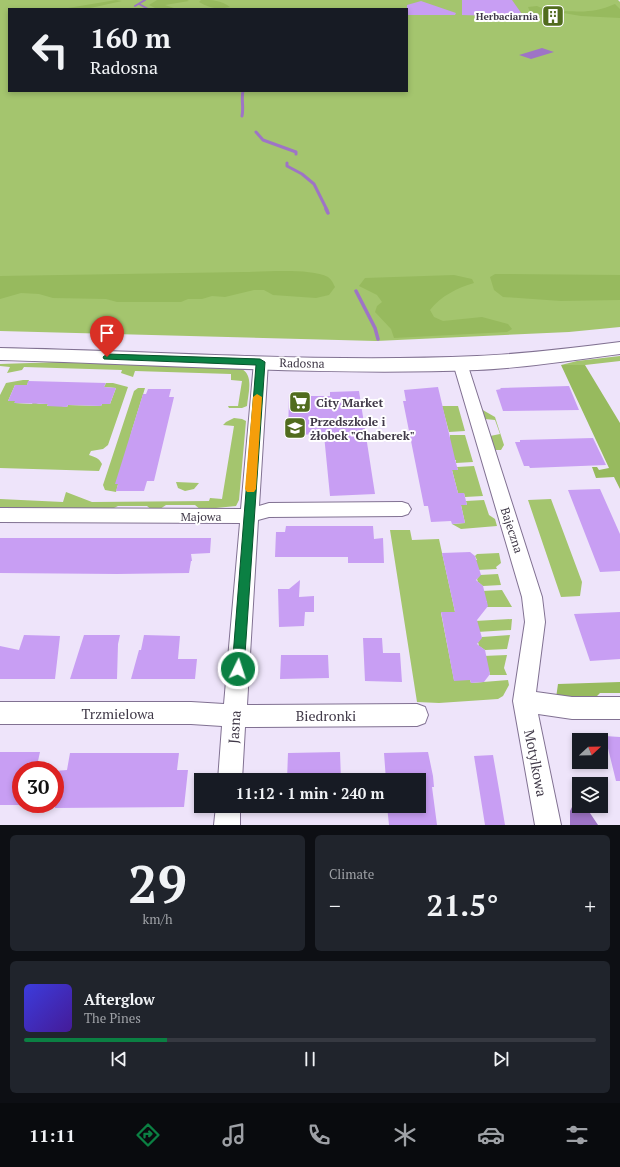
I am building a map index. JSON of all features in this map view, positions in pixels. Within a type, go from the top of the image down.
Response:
[{"type":"street","name":"Radosna","points":[[0,354],[260,362],[460,363],[535,359],[620,348]]},
{"type":"street","name":"Jasna","points":[[231,773],[260,362]]},
{"type":"street","name":"Bajeczna","points":[[460,363],[532,597],[534,629],[524,701]]},
{"type":"street","name":"Majowa","points":[[0,516],[249,516],[269,510],[402,509]]},
{"type":"street","points":[[524,701],[572,708],[620,708]]},
{"type":"street","name":"Motylkowa","points":[[524,701],[548,825]]},
{"type":"street","name":"Trzmielowa","points":[[0,713],[191,713],[235,716]]},
{"type":"street","name":"Biedronki","points":[[235,716],[417,715]]},
{"type":"street","points":[[227,825],[228,813]]},
{"type":"green space","points":[[0,0],[618,0],[620,2],[620,327],[569,332],[376,341],[0,331]]},
{"type":"green space","points":[[116,0],[122,1],[90,8],[68,8]]},
{"type":"green space","points":[[157,0],[189,1],[165,5],[174,8],[155,8],[149,5]]},
{"type":"green space","points":[[201,0],[213,0],[230,7],[210,7],[199,2]]},
{"type":"green space","points":[[615,4],[620,9],[620,18],[581,16],[563,13],[565,11],[596,10]]},
{"type":"green space","points":[[537,6],[559,10],[542,11],[544,14],[539,15],[539,17],[530,17],[531,14],[528,7]]},
{"type":"green space","points":[[287,271],[320,274],[328,277],[335,287],[329,295],[316,298],[273,295],[264,290],[254,290],[225,297],[212,296],[202,299],[188,299],[181,302],[117,302],[106,299],[53,298],[39,294],[21,293],[0,299],[0,276]]},
{"type":"green space","points":[[495,274],[620,275],[620,300],[561,301],[503,297],[494,290],[490,277]]},
{"type":"green space","points":[[454,275],[472,279],[474,283],[456,290],[434,305],[430,310],[434,317],[443,321],[482,317],[508,324],[512,329],[507,332],[394,338],[391,329],[375,312],[377,306],[382,302],[377,295],[359,286],[365,278]]},
{"type":"green space","points":[[620,356],[620,361],[585,365],[561,365],[577,361]]},
{"type":"green space","points":[[61,362],[242,369],[246,372],[249,381],[247,406],[242,408],[229,408],[228,406],[238,406],[242,381],[231,380],[231,374],[135,371],[133,377],[121,373],[122,370],[24,367],[22,370],[7,373],[10,367],[0,366],[0,364]]},
{"type":"green space","points":[[561,365],[585,365],[620,423],[620,489],[614,477],[596,478],[592,467],[597,467],[599,470],[609,468]]},
{"type":"green space","points":[[29,380],[27,385],[15,385],[8,401],[15,401],[15,403],[32,404],[33,402],[48,404],[47,406],[101,406],[102,404],[110,404],[116,388],[104,387],[106,383],[113,383],[128,387],[108,445],[103,449],[91,451],[89,455],[100,460],[102,464],[99,471],[0,468],[0,395],[6,383]]},
{"type":"green space","points":[[138,388],[145,388],[132,430],[116,492],[105,490],[103,485],[134,391]]},
{"type":"green space","points":[[442,406],[458,406],[465,431],[449,432]]},
{"type":"green space","points":[[481,409],[495,417],[504,445],[501,450],[494,450],[490,436],[500,434],[495,420],[485,419]]},
{"type":"green space","points":[[234,418],[246,421],[239,500],[236,506],[216,508],[216,510],[201,510],[195,505],[166,505],[160,509],[152,510],[147,506],[118,506],[112,509],[0,510],[0,499],[63,502],[66,492],[92,502],[209,501],[210,498],[222,499],[234,426],[223,425]]},
{"type":"green space","points":[[450,435],[465,435],[473,462],[456,463],[456,460],[450,460],[445,439],[450,438]]},
{"type":"green space","points":[[474,466],[483,496],[465,497],[464,493],[458,493],[452,470],[458,470],[457,467]]},
{"type":"green space","points":[[176,482],[199,483],[194,489],[185,491],[178,488]]},
{"type":"green space","points":[[551,499],[582,582],[580,596],[561,597],[528,500]]},
{"type":"green space","points":[[484,500],[489,515],[495,519],[497,526],[461,529],[452,524],[465,523],[461,505],[467,505],[466,501]]},
{"type":"green space","points":[[390,530],[410,530],[412,540],[439,539],[455,612],[441,613],[454,680],[470,680],[471,683],[508,680],[509,685],[503,696],[498,699],[439,703],[417,702]]},
{"type":"green space","points":[[499,553],[501,563],[496,567],[497,569],[477,570],[474,560],[477,560],[475,556],[477,554]]},
{"type":"green space","points":[[498,574],[501,585],[483,586],[477,579],[480,575]]},
{"type":"green space","points":[[502,590],[512,607],[487,607],[487,601],[484,601],[482,591]]},
{"type":"green space","points":[[512,619],[511,630],[477,632],[475,621]]},
{"type":"green space","points":[[510,635],[507,649],[485,650],[479,646],[478,642],[482,637]]},
{"type":"green space","points":[[507,655],[504,668],[507,675],[489,675],[490,674],[483,656]]},
{"type":"green space","points":[[620,682],[620,693],[600,693],[594,699],[556,698],[558,684]]},
{"type":"shaded area","points":[[542,48],[554,52],[531,59],[519,55]]},
{"type":"shaded area","points":[[572,807],[572,813],[590,813],[598,825],[570,825],[570,811]]},
{"type":"building","points":[[462,0],[512,0],[524,17],[462,15]]},
{"type":"building","points":[[421,1],[456,13],[455,15],[408,15],[407,5]]},
{"type":"building","points":[[28,381],[106,383],[104,387],[116,388],[110,404],[102,404],[101,406],[47,406],[48,404],[14,403],[15,401],[8,401],[15,385],[27,385]]},
{"type":"building","points":[[569,386],[579,410],[503,411],[496,390],[501,389],[500,388]]},
{"type":"building","points":[[438,387],[458,470],[452,470],[458,493],[464,493],[467,505],[461,505],[465,523],[452,524],[451,521],[431,522],[428,506],[424,506],[403,401],[406,401],[404,390]]},
{"type":"building","points":[[148,389],[171,389],[169,397],[174,397],[154,481],[147,481],[144,491],[116,491],[118,484],[115,484],[143,394],[146,394]]},
{"type":"building","points":[[359,391],[375,494],[330,496],[324,435],[288,434],[289,396],[330,396],[330,392]]},
{"type":"building","points":[[593,438],[606,465],[530,468],[529,466],[524,466],[515,442],[520,442],[520,440]]},
{"type":"building","points":[[600,489],[620,534],[620,571],[600,572],[568,490]]},
{"type":"building","points":[[286,526],[373,526],[374,539],[383,538],[384,563],[348,563],[348,557],[275,557],[276,532],[285,532]]},
{"type":"building","points":[[0,538],[211,538],[210,553],[191,554],[192,561],[189,573],[117,574],[0,573]]},
{"type":"building","points":[[470,552],[475,556],[481,575],[476,580],[483,586],[488,606],[477,620],[482,638],[477,644],[485,650],[490,674],[484,682],[471,683],[470,680],[454,681],[441,612],[455,612],[442,553]]},
{"type":"building","points":[[300,580],[299,597],[314,596],[314,612],[305,612],[304,626],[279,627],[278,589],[289,589]]},
{"type":"building","points":[[620,612],[620,659],[590,661],[574,614]]},
{"type":"building","points":[[24,635],[60,636],[55,679],[0,679],[0,646],[19,650]]},
{"type":"building","points":[[84,635],[120,635],[118,644],[117,679],[70,679]]},
{"type":"building","points":[[144,635],[180,636],[178,659],[197,659],[195,679],[131,679],[139,650],[141,650]]},
{"type":"building","points":[[363,638],[382,638],[383,653],[400,653],[402,682],[365,681]]},
{"type":"building","points":[[281,655],[328,655],[329,678],[280,679]]},
{"type":"building","points":[[608,736],[620,737],[620,781],[616,781],[608,748]]},
{"type":"building","points":[[0,752],[40,752],[38,761],[12,761],[12,805],[0,805]]},
{"type":"building","points":[[340,752],[341,773],[287,773],[288,753]]},
{"type":"building","points":[[428,752],[433,776],[434,787],[432,787],[437,825],[389,825],[388,813],[426,813],[426,773],[385,773],[384,753]]},
{"type":"building","points":[[70,753],[179,753],[177,770],[188,770],[184,807],[64,808],[64,770],[67,770]]},
{"type":"building","points":[[493,755],[505,825],[485,825],[474,756]]},
{"type":"waterway","points":[[135,6],[145,0]]},
{"type":"waterway","points":[[139,4],[146,8]]},
{"type":"waterway","points":[[242,116],[243,92]]},
{"type":"waterway","points":[[256,132],[263,140],[296,152],[296,154]]},
{"type":"waterway","points":[[287,163],[287,166],[302,174],[314,184],[327,210]]},
{"type":"waterway","points":[[326,209],[328,213]]},
{"type":"waterway","points":[[356,291],[375,328],[378,339]]},
{"type":"slow traffic","points":[[250,489],[257,397]]},
{"type":"place","name":"Herbaciarnia","points":[[553,16]]},
{"type":"place","name":"City Market","points":[[300,402]]},
{"type":"place","name":"Przedszkole i żłobek \"Chaberek\"","points":[[295,428]]},
{"type":"route","points":[[107,357],[260,362],[238,669]]}]
